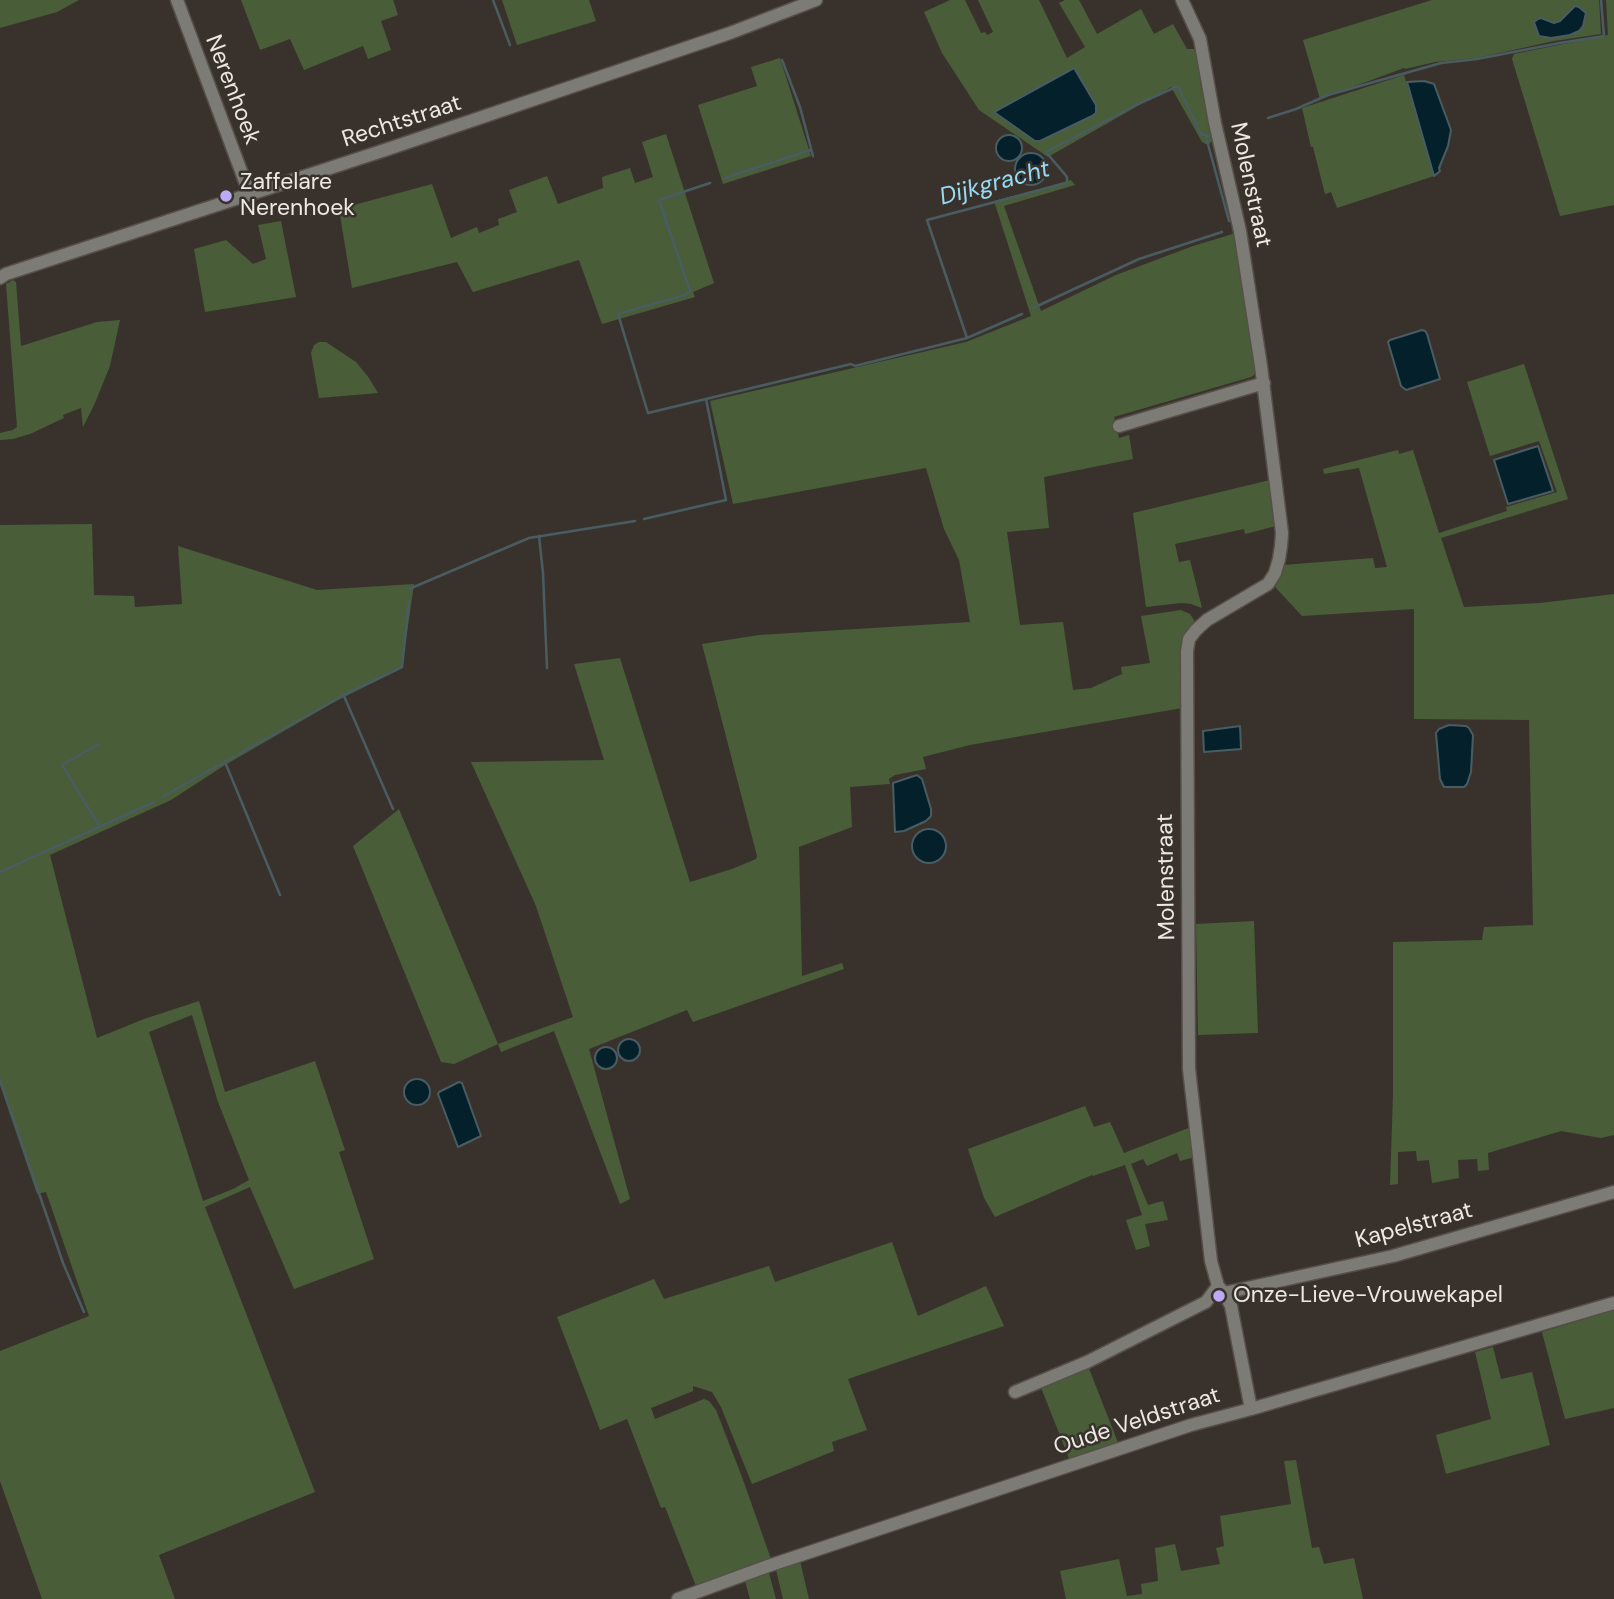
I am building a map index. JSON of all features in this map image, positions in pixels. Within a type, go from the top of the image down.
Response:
[{"type":"street","name":"Nerenhoek","points":[[177,0],[250,195]]},
{"type":"street","name":"Rechtstraat","points":[[0,278],[730,33],[816,0]]},
{"type":"street","name":"Molenstraat","points":[[1182,0],[1200,39],[1215,123],[1240,231],[1264,383],[1282,533],[1279,559],[1268,584],[1196,629],[1189,639],[1187,651],[1189,1069],[1211,1261],[1221,1290],[1231,1306],[1251,1409]]},
{"type":"street","points":[[1119,426],[1264,383]]},
{"type":"street","name":"Kapelstraat","points":[[1221,1290],[1393,1255],[1614,1192]]},
{"type":"street","points":[[1015,1392],[1087,1362],[1206,1303],[1221,1290]]},
{"type":"street","name":"Oude Veldstraat","points":[[678,1599],[768,1566],[1191,1425],[1614,1303]]},
{"type":"green space","points":[[0,0],[79,0],[57,12],[0,28]]},
{"type":"green space","points":[[241,0],[393,0],[398,15],[381,21],[391,50],[368,59],[363,46],[304,70],[290,39],[260,50]]},
{"type":"green space","points":[[502,0],[589,0],[596,21],[517,45]]},
{"type":"green space","points":[[950,0],[965,0],[981,33],[985,32],[987,35],[993,32],[978,0],[1039,0],[1067,58],[1085,47],[1059,3],[1079,0],[1097,34],[1141,9],[1154,34],[1173,24],[1187,49],[1194,49],[1197,54],[1201,87],[1213,140],[1208,145],[1202,142],[1171,87],[1048,157],[979,110],[942,53],[924,12]],"holes":[[[994,112],[1092,116],[1035,141]]]},
{"type":"green space","points":[[1432,0],[1599,0],[1601,34],[1477,58],[1404,68],[1320,99],[1303,40]],"holes":[[[1575,6],[1586,17],[1583,26],[1570,35],[1551,38],[1541,18],[1554,23],[1560,21]]]},
{"type":"green space","points":[[1606,0],[1614,0],[1614,205],[1560,216],[1512,59],[1514,54],[1608,35]]},
{"type":"green space","points":[[780,58],[811,156],[723,184],[698,105],[757,86],[751,67]]},
{"type":"green space","points":[[1404,75],[1434,176],[1337,208],[1331,192],[1325,194],[1302,108]]},
{"type":"green space","points":[[666,134],[714,283],[693,292],[695,297],[602,324],[579,260],[473,292],[457,262],[352,288],[339,209],[432,184],[451,238],[477,227],[479,233],[499,225],[498,219],[517,212],[509,190],[547,176],[558,204],[603,188],[602,177],[630,168],[635,183],[653,177],[642,142]]},
{"type":"green space","points":[[1071,180],[1075,185],[1004,206],[1041,311],[1116,275],[1236,233],[1257,373],[1114,417],[1119,438],[1129,435],[1133,459],[1044,477],[1049,528],[1007,532],[1020,625],[1063,622],[1073,690],[1091,688],[1122,674],[1121,667],[1150,663],[1141,616],[1181,610],[1190,614],[1194,625],[1182,708],[970,745],[923,757],[926,769],[895,775],[889,779],[890,784],[850,787],[852,827],[799,847],[802,976],[842,963],[844,969],[693,1022],[687,1010],[589,1049],[630,1199],[620,1204],[554,1031],[501,1052],[498,1044],[573,1017],[536,906],[471,762],[604,760],[574,664],[620,658],[690,882],[732,869],[756,859],[757,856],[702,644],[759,635],[970,622],[959,560],[944,529],[926,468],[733,504],[710,401],[966,342],[1031,316],[994,201]]},
{"type":"green space","points":[[281,221],[296,297],[205,312],[194,249],[226,240],[253,264],[266,259],[258,225]]},
{"type":"green space","points":[[13,280],[16,282],[21,346],[97,322],[120,320],[110,366],[83,427],[81,408],[30,434],[0,440],[0,433],[17,427],[6,284]]},
{"type":"green space","points":[[326,342],[356,362],[378,393],[319,398],[311,353],[314,345]]},
{"type":"green space","points":[[1524,364],[1568,499],[1441,538],[1464,607],[1540,603],[1614,594],[1614,1135],[1601,1138],[1561,1131],[1488,1153],[1489,1170],[1478,1171],[1477,1159],[1458,1160],[1459,1178],[1432,1183],[1429,1160],[1417,1161],[1416,1151],[1398,1152],[1398,1184],[1390,1185],[1393,942],[1482,940],[1484,927],[1533,925],[1529,720],[1414,719],[1414,609],[1302,616],[1274,583],[1283,565],[1373,558],[1375,568],[1387,567],[1359,468],[1324,474],[1323,469],[1398,450],[1399,454],[1413,450],[1439,533],[1507,511],[1506,507],[1557,492],[1539,441],[1490,456],[1467,382]]},
{"type":"green space","points":[[1270,480],[1276,526],[1245,534],[1244,529],[1175,544],[1179,562],[1190,560],[1202,608],[1181,603],[1146,607],[1133,513]]},
{"type":"green space","points":[[92,524],[94,595],[134,596],[135,607],[182,604],[178,546],[317,590],[414,584],[402,668],[336,701],[225,765],[171,800],[50,855],[97,1038],[199,1001],[225,1092],[315,1061],[345,1150],[339,1152],[374,1259],[294,1289],[250,1187],[205,1207],[315,1492],[159,1555],[175,1599],[42,1599],[0,1481],[0,1351],[89,1316],[46,1192],[37,1194],[0,1085],[0,525]],"holes":[[[192,1015],[218,1102],[249,1180],[203,1201],[149,1032]]]},
{"type":"green space","points":[[399,809],[498,1044],[454,1064],[441,1062],[353,846]]},
{"type":"green space","points":[[1254,921],[1258,1033],[1198,1035],[1196,924]]},
{"type":"green space","points":[[1085,1106],[1094,1127],[1110,1122],[1124,1153],[1191,1127],[1195,1157],[1180,1161],[1177,1153],[1147,1166],[1143,1159],[1131,1164],[1148,1205],[1163,1201],[1168,1220],[1145,1224],[1150,1246],[1136,1250],[1126,1220],[1142,1215],[1125,1165],[1092,1175],[995,1217],[984,1198],[968,1149]]},
{"type":"green space","points":[[892,1242],[918,1316],[986,1286],[1004,1326],[848,1379],[867,1430],[832,1442],[834,1451],[752,1484],[721,1407],[712,1392],[693,1386],[693,1391],[651,1408],[655,1419],[704,1399],[709,1401],[716,1410],[771,1559],[696,1586],[665,1507],[661,1508],[627,1419],[600,1430],[557,1317],[654,1279],[664,1299],[769,1266],[775,1282]]},
{"type":"green space","points":[[1614,1310],[1614,1408],[1565,1419],[1542,1332]]},
{"type":"green space","points":[[1493,1347],[1501,1379],[1532,1372],[1550,1445],[1446,1474],[1436,1435],[1491,1419],[1475,1352]]},
{"type":"green space","points":[[1088,1366],[1119,1445],[1070,1461],[1040,1385]]},
{"type":"green space","points":[[1296,1460],[1312,1548],[1319,1547],[1324,1564],[1354,1558],[1363,1599],[1066,1599],[1060,1571],[1119,1559],[1127,1596],[1142,1594],[1141,1584],[1158,1581],[1155,1548],[1175,1544],[1181,1571],[1220,1564],[1216,1548],[1224,1546],[1220,1516],[1291,1504],[1284,1461]]},
{"type":"green space","points":[[800,1561],[809,1599],[783,1599],[776,1570]]},
{"type":"green space","points":[[769,1573],[776,1599],[750,1599],[745,1581]]},
{"type":"water","points":[[1575,6],[1586,13],[1579,31],[1551,38],[1539,36],[1534,22],[1541,18],[1554,23],[1560,21]]},
{"type":"water","points":[[1074,68],[1096,105],[1096,113],[1092,116],[1035,141],[994,112]]},
{"type":"water","points":[[1424,81],[1434,84],[1451,130],[1440,171],[1434,176],[1407,82]]},
{"type":"water","points":[[1009,135],[1018,139],[1022,148],[1018,157],[1009,161],[1000,157],[996,148],[1000,139]]},
{"type":"water","points":[[1031,153],[1043,157],[1047,169],[1043,181],[1031,185],[1019,181],[1015,169],[1019,157]]},
{"type":"water","points":[[1422,330],[1427,334],[1440,379],[1406,390],[1401,386],[1388,342]]},
{"type":"water","points":[[1538,446],[1553,491],[1508,504],[1494,460]]},
{"type":"water","points":[[1449,725],[1466,726],[1473,735],[1471,772],[1464,787],[1444,787],[1440,779],[1436,733]]},
{"type":"water","points":[[1240,726],[1241,749],[1204,752],[1203,731]]},
{"type":"water","points":[[917,775],[922,779],[931,816],[904,831],[895,832],[893,783]]},
{"type":"water","points":[[929,829],[941,834],[946,846],[941,858],[929,863],[917,858],[912,846],[917,834]]},
{"type":"water","points":[[629,1039],[637,1042],[640,1050],[637,1058],[629,1061],[621,1058],[618,1050],[621,1042]]},
{"type":"water","points":[[606,1047],[614,1050],[617,1058],[614,1066],[606,1069],[598,1066],[595,1058],[598,1050]]},
{"type":"water","points":[[417,1079],[426,1083],[430,1092],[426,1101],[417,1105],[408,1101],[404,1092],[408,1083]]},
{"type":"water","points":[[459,1082],[462,1083],[481,1136],[458,1147],[438,1094]]},
{"type":"waterway","points":[[493,0],[510,45]]},
{"type":"waterway","name":"Dijkgracht","points":[[1268,118],[1328,95],[1441,63],[1604,36],[1601,0]]},
{"type":"waterway","name":"Dijkgracht","points":[[782,60],[800,107],[813,156]]},
{"type":"waterway","name":"Dijkgracht","points":[[644,519],[726,500],[706,399],[967,338],[927,220],[1067,183],[1067,177],[1046,152],[1178,86],[1201,134],[1209,136]]},
{"type":"waterway","points":[[1206,137],[1229,221]]},
{"type":"waterway","points":[[724,178],[811,150]]},
{"type":"waterway","points":[[706,399],[648,413],[618,314],[685,295],[690,291],[659,200],[710,183]]},
{"type":"waterway","points":[[1033,308],[1139,259],[1222,232]]},
{"type":"waterway","points":[[967,338],[1022,314]]},
{"type":"waterway","points":[[409,589],[529,538],[635,521]]},
{"type":"waterway","points":[[539,536],[547,668]]},
{"type":"waterway","points":[[162,797],[344,695],[402,667],[409,601]]},
{"type":"waterway","points":[[344,696],[393,809]]},
{"type":"waterway","points":[[99,744],[62,765],[100,827]]},
{"type":"waterway","points":[[225,762],[280,895]]},
{"type":"waterway","points":[[0,872],[154,802]]},
{"type":"waterway","points":[[0,1080],[63,1263],[84,1312]]},
{"type":"place","name":"Zaffelare Nerenhoek","points":[[226,196]]},
{"type":"place","name":"Onze-Lieve-Vrouwekapel","points":[[1219,1296]]}]
